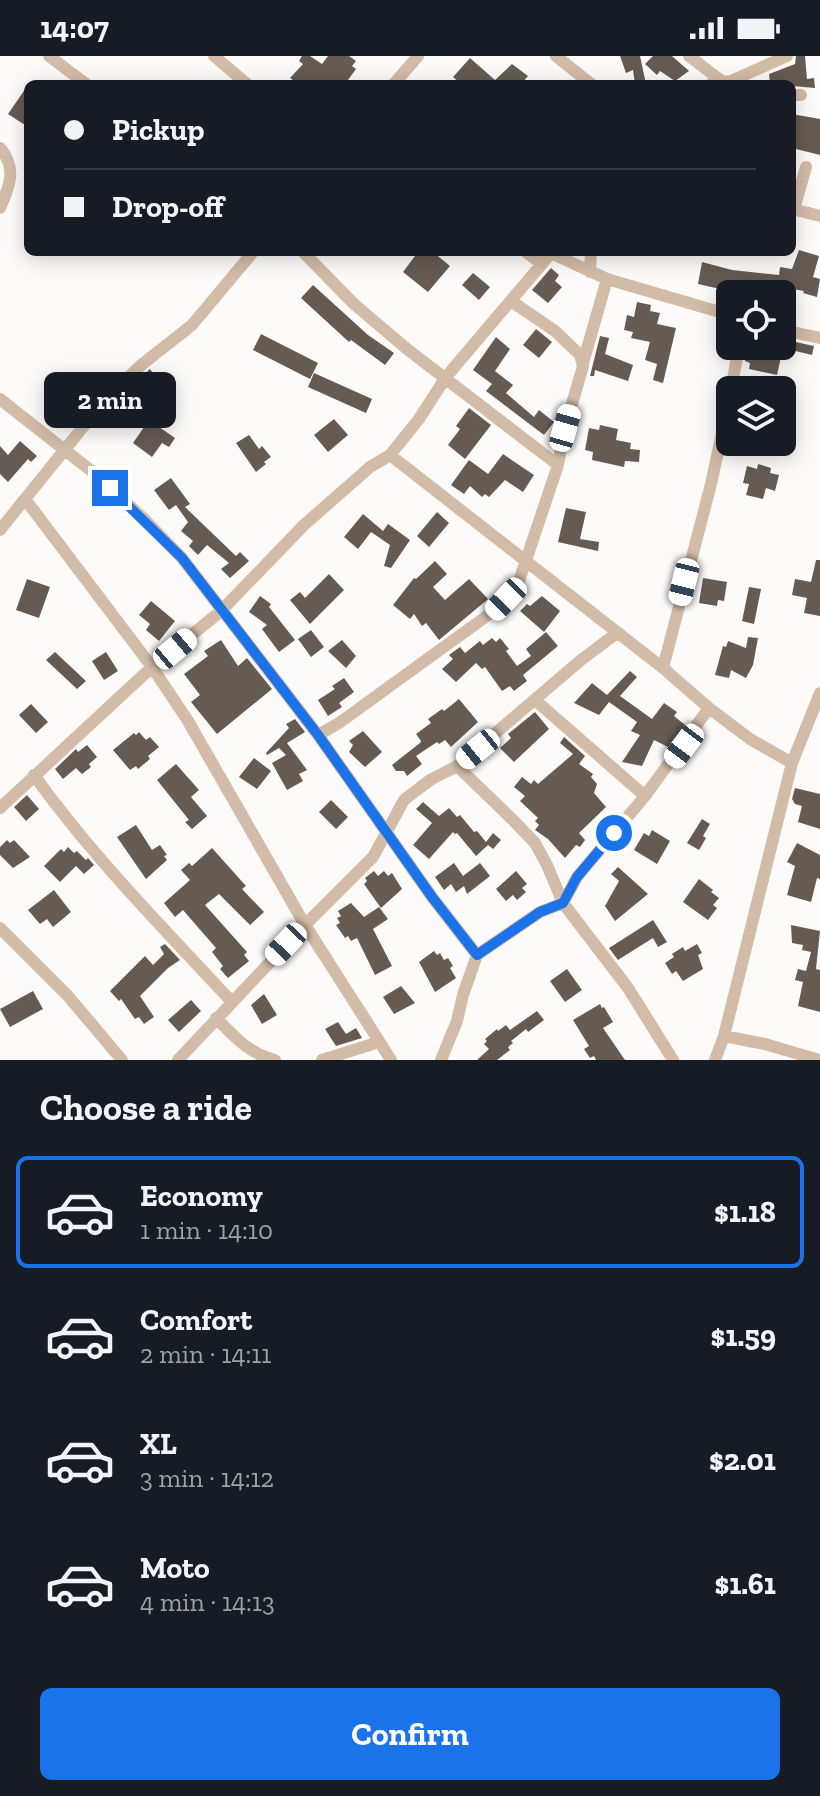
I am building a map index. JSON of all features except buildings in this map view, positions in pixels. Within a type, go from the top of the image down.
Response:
[{"type":"street","points":[[49,56],[81,80]]},
{"type":"street","points":[[214,56],[242,80]]},
{"type":"street","points":[[397,80],[418,56]]},
{"type":"street","points":[[556,56],[586,80]]},
{"type":"street","points":[[689,56],[714,80]]},
{"type":"street","points":[[728,80],[756,72],[787,56]]},
{"type":"street","points":[[0,148],[12,168],[10,187],[0,208]]},
{"type":"street","points":[[796,199],[806,167]]},
{"type":"street","points":[[796,210],[820,216]]},
{"type":"street","points":[[307,256],[354,304],[407,349],[558,465]]},
{"type":"street","points":[[531,256],[540,263]]},
{"type":"street","points":[[0,808],[152,667],[221,611],[304,525],[370,467],[390,455],[419,419],[446,377],[548,256]]},
{"type":"street","points":[[557,256],[607,279],[716,311]]},
{"type":"street","points":[[590,272],[591,256]]},
{"type":"street","points":[[0,530],[104,401],[192,325],[249,257]]},
{"type":"street","points":[[318,735],[495,610],[517,587],[558,465],[607,279]]},
{"type":"street","points":[[511,301],[555,331],[580,355],[583,363]]},
{"type":"street","points":[[796,333],[820,338]]},
{"type":"street","points":[[0,399],[66,450],[143,518],[182,558],[318,735],[432,897],[477,955]]},
{"type":"street","points":[[390,455],[663,668],[709,708],[750,739],[792,763]]},
{"type":"street","points":[[663,668],[717,456]]},
{"type":"street","points":[[25,499],[152,667],[188,721],[305,925],[391,1060]]},
{"type":"street","points":[[178,1060],[373,857],[404,800],[430,780],[457,766],[617,633]]},
{"type":"street","points":[[715,1060],[724,1036],[792,763],[820,693]]},
{"type":"street","points":[[535,700],[645,796]]},
{"type":"street","points":[[441,1060],[457,1021],[477,955],[540,912],[563,903],[577,877],[645,796],[709,708]]},
{"type":"street","points":[[457,766],[535,843],[563,903],[628,988],[673,1060]]},
{"type":"street","points":[[34,775],[56,806],[232,1002]]},
{"type":"street","points":[[0,928],[68,996],[119,1059]]},
{"type":"street","points":[[216,1018],[253,1053],[275,1060]]},
{"type":"street","points":[[724,1036],[819,1060]]},
{"type":"street","points":[[322,1060],[379,1042]]},
{"type":"route","points":[[110,488],[182,558],[318,735],[432,897],[477,955],[540,912],[563,903],[577,877],[614,833]]}]
